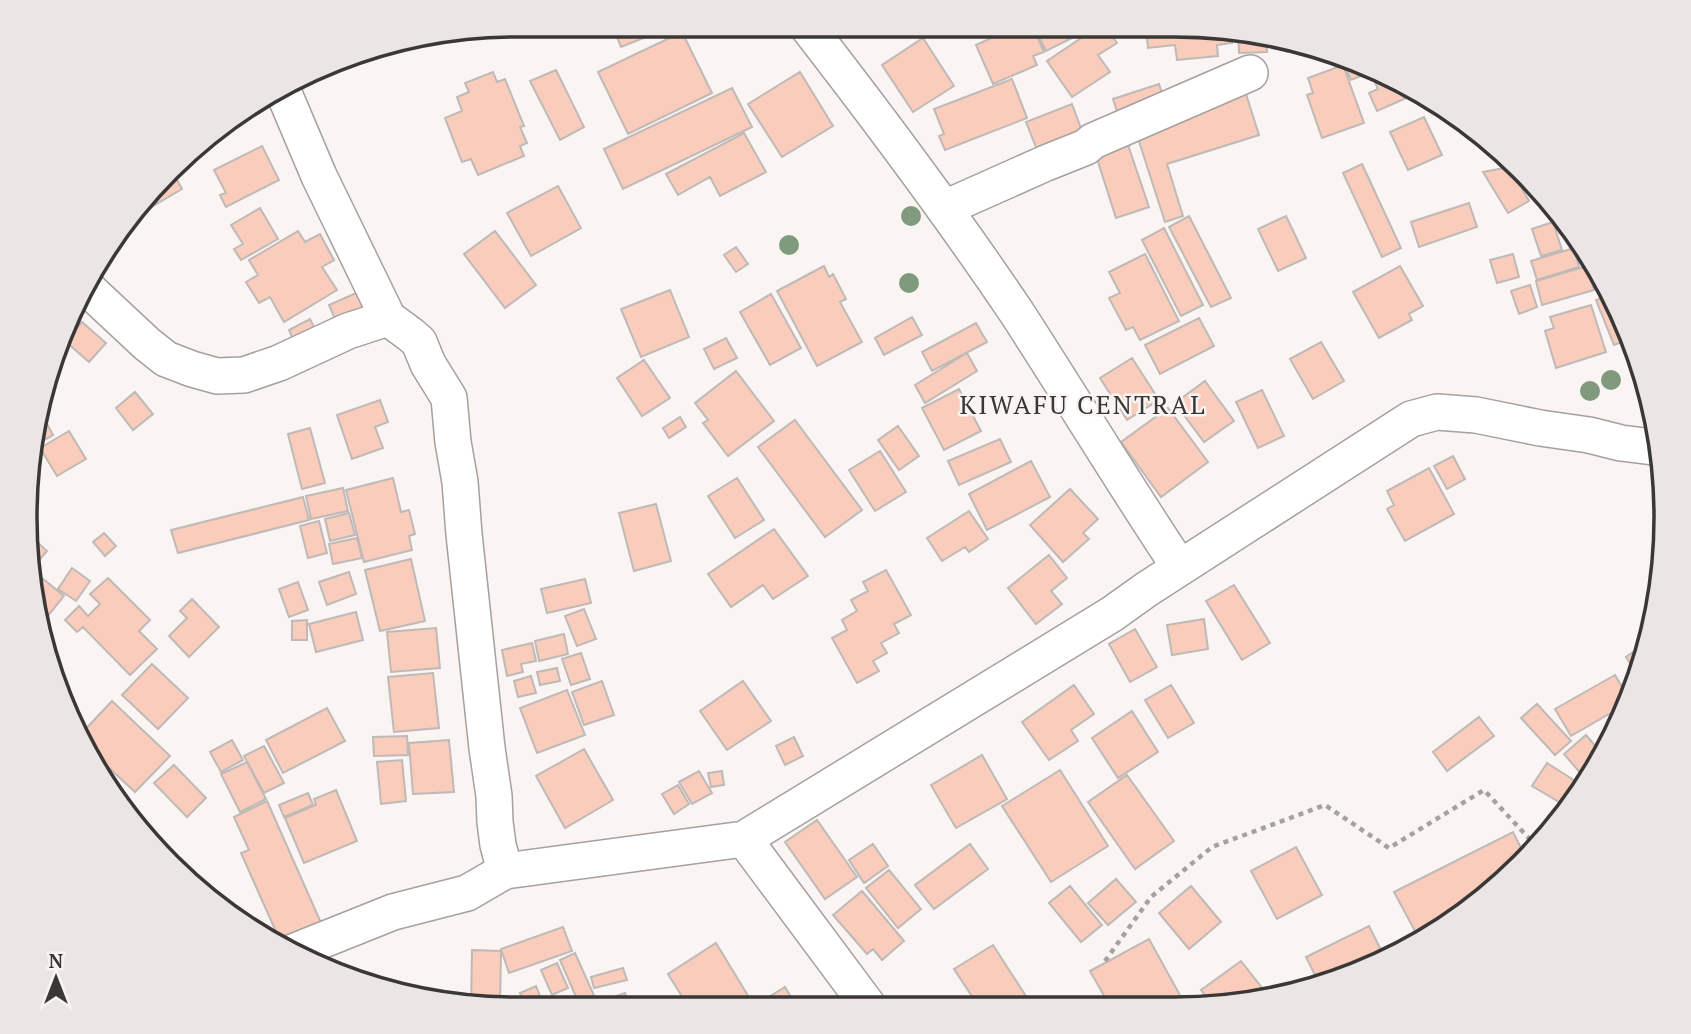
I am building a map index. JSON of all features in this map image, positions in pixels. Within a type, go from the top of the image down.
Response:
[{"type":"street","points":[[815,37],[944,208],[1030,334],[1180,568]]},
{"type":"street","points":[[944,208],[1250,74]]},
{"type":"street","points":[[285,97],[319,176],[388,318],[419,342],[428,364],[449,398],[460,482],[486,748],[498,845],[505,871]]},
{"type":"street","points":[[92,293],[166,359],[217,376],[244,375],[279,363],[348,331],[388,318]]},
{"type":"street","points":[[304,948],[393,912],[467,893],[505,871],[744,839],[1112,614],[1411,419],[1437,412],[1476,415],[1649,446]]},
{"type":"street","points":[[744,839],[862,997]]},
{"type":"path","points":[[1105,961],[1151,897],[1212,847],[1325,805],[1390,848],[1484,790],[1530,839]]},
{"type":"building","points":[[617,37],[646,37],[621,47]]},
{"type":"building","points":[[672,37],[684,37],[712,93],[628,134],[598,72]]},
{"type":"building","points":[[993,37],[1037,37],[1044,52],[1033,56],[1037,65],[993,84],[976,45]]},
{"type":"building","points":[[1039,37],[1074,37],[1046,51]]},
{"type":"building","points":[[1083,37],[1113,37],[1117,43],[1098,55],[1110,72],[1072,97],[1047,61]]},
{"type":"building","points":[[1147,37],[1232,41],[1232,43],[1217,45],[1218,56],[1177,60],[1175,45],[1148,48]]},
{"type":"building","points":[[923,38],[954,86],[913,112],[882,65]]},
{"type":"building","points":[[1239,41],[1267,46],[1267,52],[1239,53]]},
{"type":"building","points":[[1340,66],[1344,68],[1364,123],[1322,138],[1307,95],[1313,93],[1308,78]]},
{"type":"building","points":[[1346,69],[1363,75],[1351,80]]},
{"type":"building","points":[[556,70],[584,127],[560,140],[530,81]]},
{"type":"building","points":[[493,72],[497,82],[505,79],[524,126],[520,127],[527,143],[520,146],[524,156],[478,175],[471,159],[462,162],[445,118],[462,111],[457,97],[469,92],[465,83]]},
{"type":"building","points":[[800,72],[833,126],[782,157],[748,104]]},
{"type":"building","points":[[1012,79],[1027,118],[945,150],[939,136],[944,134],[934,109]]},
{"type":"building","points":[[1374,80],[1408,98],[1377,111],[1369,93],[1378,89]]},
{"type":"building","points":[[1159,84],[1166,105],[1120,121],[1113,99]]},
{"type":"building","points":[[732,88],[752,127],[623,189],[604,149]]},
{"type":"building","points":[[1246,94],[1259,135],[1167,164],[1183,216],[1165,222],[1135,129]]},
{"type":"building","points":[[1072,104],[1087,145],[1042,162],[1026,122]]},
{"type":"building","points":[[1424,117],[1442,155],[1408,170],[1390,132]]},
{"type":"building","points":[[744,133],[766,172],[720,196],[710,177],[678,195],[666,174]]},
{"type":"building","points":[[1124,133],[1149,207],[1116,218],[1092,143]]},
{"type":"building","points":[[262,146],[279,180],[226,207],[220,195],[226,193],[214,170]]},
{"type":"building","points":[[1362,164],[1401,248],[1382,257],[1343,173]]},
{"type":"building","points":[[1504,168],[1516,180],[1529,201],[1508,213],[1483,172]]},
{"type":"building","points":[[176,178],[182,189],[150,208],[156,200]]},
{"type":"building","points":[[558,186],[581,228],[531,256],[507,213]]},
{"type":"building","points":[[1469,203],[1477,227],[1419,247],[1411,222]]},
{"type":"building","points":[[260,208],[278,239],[241,260],[234,249],[243,244],[231,225]]},
{"type":"building","points":[[1189,216],[1231,298],[1211,307],[1169,227]]},
{"type":"building","points":[[1286,216],[1306,258],[1278,271],[1258,229]]},
{"type":"building","points":[[1553,222],[1562,250],[1541,256],[1532,229]]},
{"type":"building","points":[[1164,228],[1203,305],[1181,316],[1142,240]]},
{"type":"building","points":[[298,231],[305,242],[320,234],[334,260],[322,267],[337,290],[284,322],[270,297],[259,303],[246,282],[258,275],[249,260]]},
{"type":"building","points":[[495,231],[536,285],[505,308],[464,254]]},
{"type":"building","points":[[736,247],[748,264],[736,272],[724,255]]},
{"type":"building","points":[[1572,249],[1579,267],[1537,280],[1531,261]]},
{"type":"building","points":[[1145,254],[1179,321],[1140,340],[1133,327],[1126,330],[1109,298],[1120,293],[1109,272]]},
{"type":"building","points":[[1513,254],[1519,277],[1497,283],[1490,260]]},
{"type":"building","points":[[824,266],[829,277],[833,274],[846,299],[840,302],[862,342],[817,366],[777,291]]},
{"type":"building","points":[[1400,266],[1423,306],[1409,314],[1412,320],[1379,338],[1353,292]]},
{"type":"building","points":[[1584,267],[1594,290],[1542,305],[1536,281]]},
{"type":"building","points":[[1530,285],[1537,307],[1519,314],[1511,291]]},
{"type":"building","points":[[365,289],[375,310],[338,326],[329,305]]},
{"type":"building","points":[[670,290],[689,337],[641,357],[621,309]]},
{"type":"building","points":[[771,294],[801,348],[770,365],[740,312]]},
{"type":"building","points":[[1601,298],[1621,342],[1614,345],[1596,300]]},
{"type":"building","points":[[1591,305],[1606,352],[1556,368],[1545,331],[1554,328],[1550,317]]},
{"type":"building","points":[[912,317],[922,335],[884,355],[875,338]]},
{"type":"building","points":[[1199,318],[1214,346],[1160,374],[1145,345]]},
{"type":"building","points":[[310,319],[317,333],[295,344],[289,330]]},
{"type":"building","points":[[82,322],[106,343],[89,362],[69,344],[74,331]]},
{"type":"building","points":[[976,323],[987,342],[932,371],[922,352]]},
{"type":"building","points":[[726,338],[737,358],[714,369],[704,349]]},
{"type":"building","points":[[1321,342],[1344,381],[1313,399],[1290,359]]},
{"type":"building","points":[[967,353],[977,371],[925,403],[915,385]]},
{"type":"building","points":[[1132,358],[1159,400],[1127,420],[1100,378]]},
{"type":"building","points":[[644,360],[670,398],[642,416],[617,378]]},
{"type":"building","points":[[736,371],[774,421],[728,456],[703,423],[708,420],[695,403]]},
{"type":"building","points":[[1205,381],[1234,421],[1204,442],[1175,403]]},
{"type":"building","points":[[959,389],[981,431],[944,450],[922,408]]},
{"type":"building","points":[[1262,390],[1284,436],[1258,448],[1236,402]]},
{"type":"building","points":[[135,392],[153,414],[133,430],[116,408]]},
{"type":"building","points":[[380,400],[388,422],[375,427],[383,448],[352,459],[337,415]]},
{"type":"building","points":[[1168,408],[1208,462],[1161,497],[1121,442]]},
{"type":"building","points":[[680,417],[686,427],[669,438],[663,428]]},
{"type":"building","points":[[795,420],[862,510],[825,537],[758,447]]},
{"type":"building","points":[[46,422],[53,435],[43,441]]},
{"type":"building","points":[[898,426],[919,456],[899,470],[878,440]]},
{"type":"building","points":[[310,428],[325,483],[302,489],[288,434]]},
{"type":"building","points":[[69,431],[86,459],[57,476],[42,451],[42,447]]},
{"type":"building","points":[[1000,439],[1011,462],[959,485],[948,461]]},
{"type":"building","points":[[880,451],[906,492],[875,511],[849,470]]},
{"type":"building","points":[[1453,456],[1465,479],[1447,489],[1434,466]]},
{"type":"building","points":[[1031,461],[1050,497],[987,530],[969,494]]},
{"type":"building","points":[[1429,468],[1454,514],[1405,541],[1387,509],[1394,505],[1387,491]]},
{"type":"building","points":[[393,478],[401,512],[409,510],[415,534],[409,536],[412,550],[364,562],[346,490]]},
{"type":"building","points":[[737,478],[764,520],[735,538],[708,496]]},
{"type":"building","points":[[343,488],[348,511],[311,519],[306,496]]},
{"type":"building","points":[[1070,489],[1098,519],[1083,533],[1089,539],[1063,562],[1030,525]]},
{"type":"building","points":[[303,497],[309,520],[178,553],[171,530]]},
{"type":"building","points":[[656,504],[671,561],[634,571],[619,513]]},
{"type":"building","points":[[969,511],[988,539],[969,552],[965,547],[942,561],[927,538]]},
{"type":"building","points":[[349,513],[355,535],[330,541],[325,519]]},
{"type":"building","points":[[319,521],[327,553],[308,558],[300,526]]},
{"type":"building","points":[[774,529],[808,576],[773,599],[763,585],[731,607],[708,574]]},
{"type":"building","points":[[104,533],[116,546],[105,556],[93,542]]},
{"type":"building","points":[[357,538],[362,558],[333,564],[329,544]]},
{"type":"building","points":[[38,543],[47,551],[39,560]]},
{"type":"building","points":[[1049,555],[1067,578],[1051,591],[1062,604],[1036,624],[1008,588]]},
{"type":"building","points":[[411,559],[425,621],[380,631],[365,570]]},
{"type":"building","points":[[72,568],[90,581],[76,601],[58,589]]},
{"type":"building","points":[[886,570],[911,615],[894,624],[899,633],[881,643],[887,653],[873,661],[879,671],[857,683],[832,638],[847,630],[842,620],[857,611],[851,600],[868,591],[863,582]]},
{"type":"building","points":[[349,572],[356,594],[327,605],[319,582]]},
{"type":"building","points":[[108,578],[150,620],[139,631],[157,649],[130,675],[83,627],[77,632],[65,620],[79,606],[88,616],[100,604],[90,594]]},
{"type":"building","points":[[41,579],[64,596],[47,617],[46,611]]},
{"type":"building","points":[[585,579],[591,603],[547,613],[541,589]]},
{"type":"building","points":[[298,582],[308,610],[289,617],[279,589]]},
{"type":"building","points":[[1234,585],[1270,643],[1242,660],[1206,601]]},
{"type":"building","points":[[192,599],[219,627],[189,657],[169,636],[187,618],[180,611]]},
{"type":"building","points":[[584,609],[596,639],[577,646],[565,616]]},
{"type":"building","points":[[356,612],[363,640],[316,652],[309,624]]},
{"type":"building","points":[[1204,619],[1208,649],[1172,655],[1167,625]]},
{"type":"building","points":[[307,620],[307,640],[292,640],[292,621]]},
{"type":"building","points":[[436,628],[440,668],[391,672],[387,632]]},
{"type":"building","points":[[1135,629],[1157,667],[1130,682],[1109,644]]},
{"type":"building","points":[[564,634],[568,654],[539,661],[535,641]]},
{"type":"building","points":[[532,643],[536,661],[521,664],[523,672],[507,676],[502,650]]},
{"type":"building","points":[[1635,650],[1631,664],[1626,657]]},
{"type":"building","points":[[581,653],[590,679],[571,685],[562,659]]},
{"type":"building","points":[[152,664],[188,698],[158,729],[122,695]]},
{"type":"building","points":[[557,668],[560,681],[540,685],[537,672]]},
{"type":"building","points":[[433,673],[439,728],[394,732],[388,677]]},
{"type":"building","points":[[1615,675],[1623,688],[1613,712],[1571,736],[1555,709]]},
{"type":"building","points":[[531,676],[536,693],[518,697],[514,681]]},
{"type":"building","points":[[602,681],[614,715],[584,725],[572,692]]},
{"type":"building","points":[[743,681],[771,721],[727,750],[700,711]]},
{"type":"building","points":[[1074,685],[1094,714],[1071,730],[1078,741],[1049,760],[1022,722]]},
{"type":"building","points":[[1171,685],[1194,723],[1168,738],[1145,700]]},
{"type":"building","points":[[567,690],[585,735],[537,753],[520,708]]},
{"type":"building","points":[[112,701],[170,756],[135,792],[108,767],[86,729]]},
{"type":"building","points":[[1537,704],[1571,741],[1555,755],[1521,718]]},
{"type":"building","points":[[327,708],[345,741],[283,773],[266,740]]},
{"type":"building","points":[[1132,711],[1158,752],[1118,778],[1092,738]]},
{"type":"building","points":[[1479,717],[1494,736],[1447,771],[1433,752]]},
{"type":"building","points":[[1586,735],[1596,746],[1580,773],[1564,754]]},
{"type":"building","points":[[407,736],[408,755],[374,756],[373,737]]},
{"type":"building","points":[[794,737],[803,756],[785,765],[776,746]]},
{"type":"building","points":[[232,740],[243,760],[221,772],[210,752]]},
{"type":"building","points":[[449,740],[454,792],[413,794],[409,743]]},
{"type":"building","points":[[264,746],[284,783],[264,793],[244,756]]},
{"type":"building","points":[[584,749],[613,800],[565,828],[536,776]]},
{"type":"building","points":[[982,755],[1007,799],[956,828],[931,785]]},
{"type":"building","points":[[402,760],[406,801],[381,804],[377,762]]},
{"type":"building","points":[[247,762],[266,799],[240,812],[221,774]]},
{"type":"building","points":[[1547,763],[1575,781],[1560,802],[1532,786]]},
{"type":"building","points":[[174,765],[206,798],[187,817],[154,783]]},
{"type":"building","points":[[1060,770],[1108,846],[1051,882],[1002,806]]},
{"type":"building","points":[[699,771],[712,793],[692,804],[679,782]]},
{"type":"building","points":[[722,771],[724,785],[711,787],[708,773]]},
{"type":"building","points":[[1127,775],[1174,841],[1135,869],[1088,802]]},
{"type":"building","points":[[678,785],[689,804],[674,814],[662,794]]},
{"type":"building","points":[[336,790],[357,841],[304,863],[285,818],[316,805],[314,799]]},
{"type":"building","points":[[308,793],[313,805],[284,817],[279,805]]},
{"type":"building","points":[[267,801],[322,925],[289,939],[276,933],[241,853],[249,850],[234,817]]},
{"type":"building","points":[[817,820],[857,877],[825,899],[785,842]]},
{"type":"building","points":[[1513,832],[1521,849],[1466,898],[1415,932],[1394,892]]},
{"type":"building","points":[[873,844],[888,866],[864,883],[849,860]]},
{"type":"building","points":[[970,844],[988,869],[934,909],[915,885]]},
{"type":"building","points":[[1296,847],[1322,895],[1277,919],[1251,871]]},
{"type":"building","points":[[889,870],[921,909],[898,928],[866,888]]},
{"type":"building","points":[[1116,879],[1136,902],[1108,925],[1088,903]]},
{"type":"building","points":[[1070,886],[1102,925],[1081,942],[1049,903]]},
{"type":"building","points":[[1191,886],[1221,922],[1189,949],[1159,913]]},
{"type":"building","points":[[862,891],[904,941],[882,960],[873,949],[867,954],[833,915]]},
{"type":"building","points":[[1369,926],[1381,950],[1315,976],[1306,957]]},
{"type":"building","points":[[563,927],[572,951],[509,973],[501,949]]},
{"type":"building","points":[[1149,939],[1181,997],[1105,997],[1090,971]]},
{"type":"building","points":[[716,943],[749,997],[682,997],[668,974]]},
{"type":"building","points":[[993,945],[1026,997],[972,997],[954,969]]},
{"type":"building","points":[[472,950],[501,951],[500,996],[471,995]]},
{"type":"building","points":[[575,953],[595,997],[576,997],[560,960]]},
{"type":"building","points":[[1241,961],[1263,989],[1206,996],[1201,990]]},
{"type":"building","points":[[557,963],[568,988],[552,995],[541,970]]},
{"type":"building","points":[[623,968],[627,980],[594,988],[591,977]]},
{"type":"building","points":[[536,986],[540,997],[522,997],[520,993]]},
{"type":"building","points":[[785,987],[791,997],[769,997]]},
{"type":"district","name":"KIWAFU CENTRAL","points":[[1083,404]]}]
